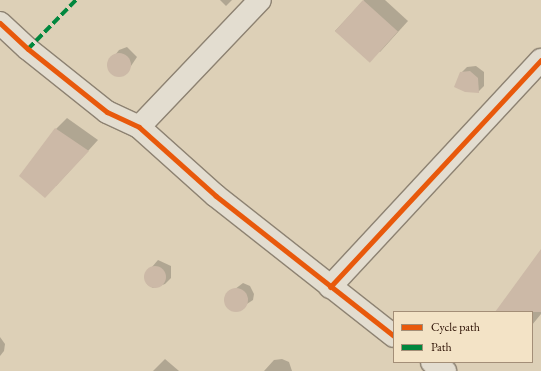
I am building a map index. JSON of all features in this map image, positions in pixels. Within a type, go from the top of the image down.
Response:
[{"type":"street","points":[[139,127],[260,0]]},
{"type":"street","points":[[0,23],[28,49],[96,104],[139,127],[216,196],[393,335]]},
{"type":"street","points":[[330,287],[541,60]]},
{"type":"street","points":[[433,363],[445,371]]},
{"type":"building","points":[[363,0],[398,31],[370,63],[335,31]]},
{"type":"building","points":[[119,53],[124,54],[130,60],[130,70],[124,76],[119,77],[114,76],[108,70],[107,65],[108,60],[114,54]]},
{"type":"building","points":[[470,71],[478,78],[479,93],[465,92],[454,87],[460,72]]},
{"type":"building","points":[[55,128],[89,151],[45,198],[19,176]]},
{"type":"building","points":[[541,249],[541,312],[496,311]]},
{"type":"building","points":[[151,266],[159,266],[166,273],[166,281],[159,288],[151,288],[144,281],[144,273]]},
{"type":"building","points":[[236,288],[241,289],[247,295],[247,305],[241,311],[236,312],[231,311],[225,305],[224,300],[225,295],[231,289]]},
{"type":"marked path","points":[[28,49],[76,0]]},
{"type":"cycle path","points":[[0,23],[28,49],[107,112],[139,127],[216,196],[393,335]]},
{"type":"cycle path","points":[[330,287],[541,60]]}]
